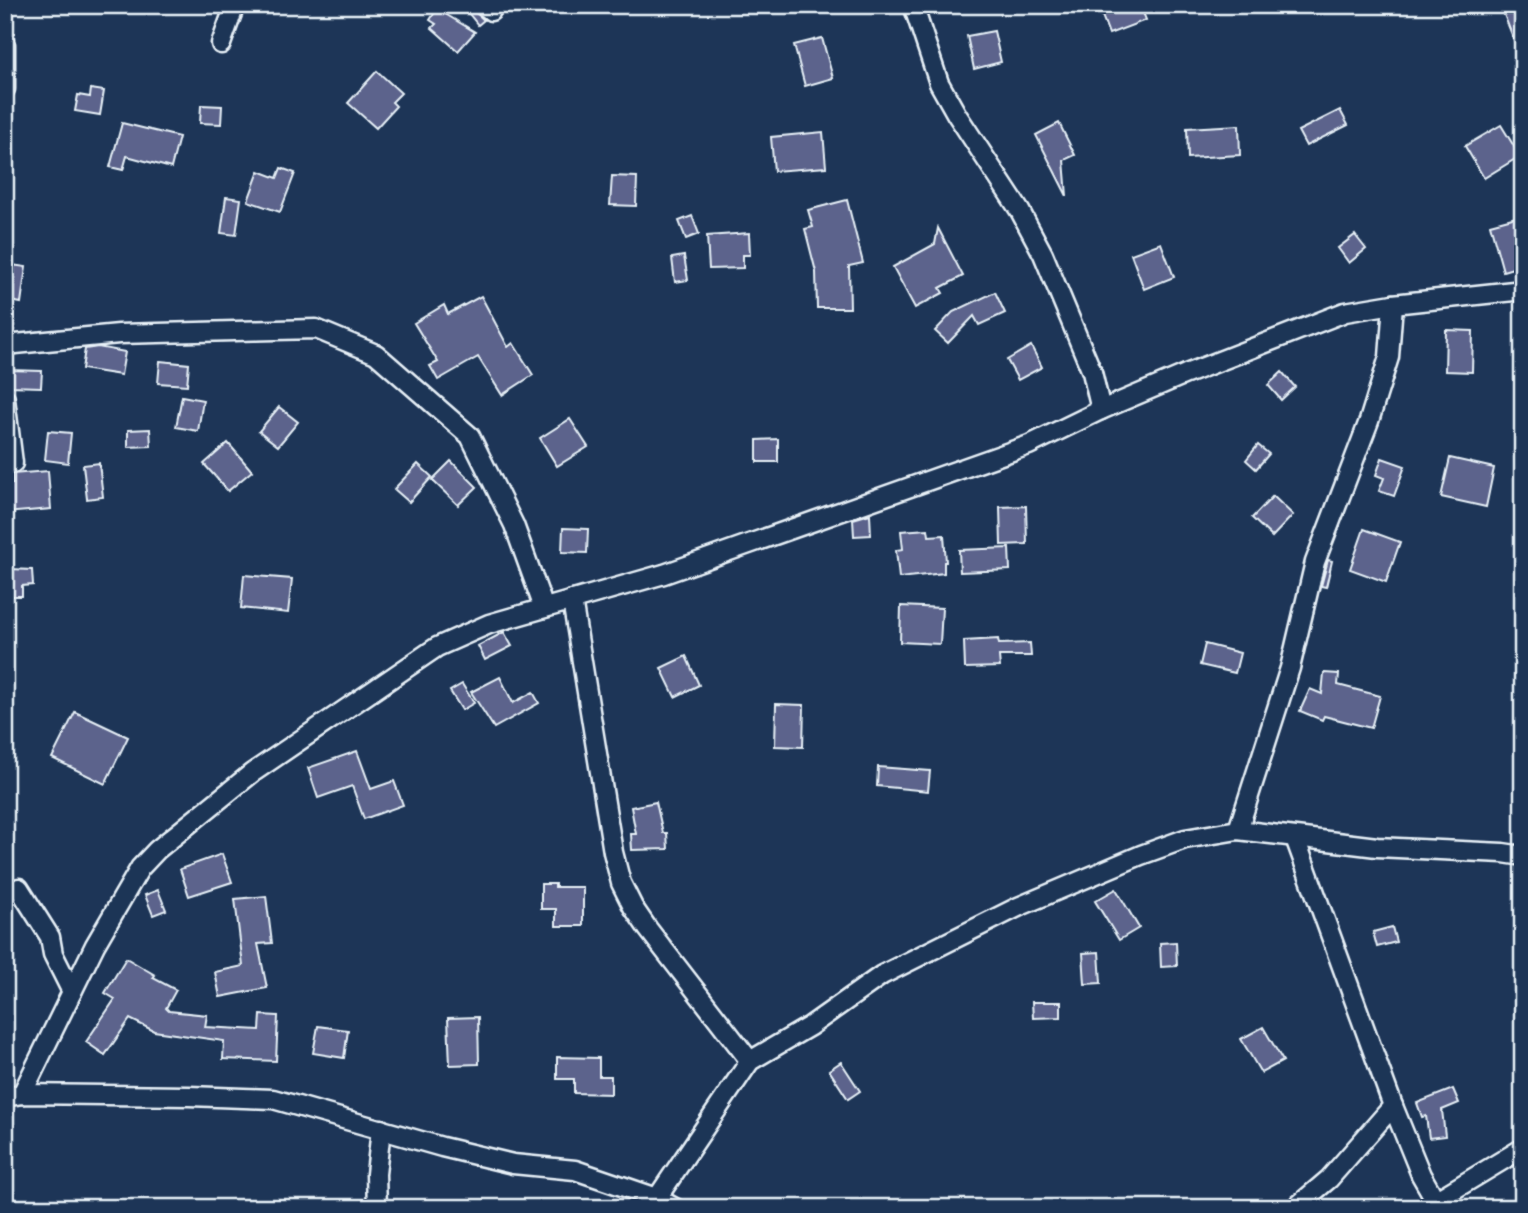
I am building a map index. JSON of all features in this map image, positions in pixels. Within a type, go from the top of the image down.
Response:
[{"type":"street","points":[[220,44],[235,5]]},
{"type":"street","points":[[913,5],[939,83],[957,116],[1020,211],[1043,254],[1092,372],[1101,410]]},
{"type":"street","points":[[5,46],[5,89]]},
{"type":"street","points":[[676,1208],[657,1198],[575,1170],[513,1164],[273,1099],[14,1096],[119,901],[140,868],[157,850],[252,773],[437,647],[489,624],[676,570],[1029,445],[1101,410],[1269,340],[1345,312],[1523,290]]},
{"type":"street","points":[[1238,830],[1290,668],[1315,562],[1389,357],[1393,304]]},
{"type":"street","points":[[5,345],[119,334],[316,329],[376,354],[470,436],[514,525],[544,608]]},
{"type":"street","points":[[5,399],[13,463]]},
{"type":"street","points":[[572,600],[607,819],[621,883],[648,929],[750,1061]]},
{"type":"street","points":[[657,1198],[750,1061],[810,1026],[882,975],[1018,908],[1163,847],[1185,839],[1238,830],[1377,847],[1523,856]]},
{"type":"street","points":[[1295,838],[1393,1106],[1421,1175],[1437,1204],[1523,1148]]},
{"type":"street","points":[[19,888],[50,937],[53,954],[72,992]]},
{"type":"street","points":[[1295,1208],[1329,1179],[1393,1106]]},
{"type":"street","points":[[377,1208],[376,1174],[381,1129]]},
{"type":"building","points":[[462,5],[473,5],[476,13],[484,20],[478,25]]},
{"type":"building","points":[[1098,5],[1140,5],[1146,20],[1109,34]]},
{"type":"building","points":[[1523,5],[1523,59],[1522,60],[1503,12]]},
{"type":"building","points":[[437,9],[475,32],[458,51],[432,28],[436,24],[430,20]]},
{"type":"building","points":[[994,31],[1001,62],[974,69],[967,36]]},
{"type":"building","points":[[822,38],[833,78],[805,86],[794,45]]},
{"type":"building","points":[[377,71],[401,93],[392,102],[396,106],[376,128],[348,103]]},
{"type":"building","points":[[91,89],[104,91],[100,115],[75,111],[78,95],[90,97]]},
{"type":"building","points":[[201,105],[222,106],[221,124],[200,123]]},
{"type":"building","points":[[1340,110],[1348,125],[1306,146],[1298,131]]},
{"type":"building","points":[[122,123],[179,137],[171,168],[127,156],[123,170],[110,167]]},
{"type":"building","points":[[1059,123],[1075,155],[1064,160],[1067,196],[1036,135]]},
{"type":"building","points":[[1239,125],[1240,155],[1188,158],[1187,128]]},
{"type":"building","points":[[1501,125],[1520,156],[1484,178],[1465,146]]},
{"type":"building","points":[[823,132],[826,167],[774,171],[771,137]]},
{"type":"building","points":[[281,168],[295,173],[280,212],[248,201],[259,171],[277,178]]},
{"type":"building","points":[[612,176],[637,177],[636,206],[610,205]]},
{"type":"building","points":[[226,197],[241,199],[236,235],[221,233]]},
{"type":"building","points":[[847,200],[863,263],[849,266],[850,308],[817,308],[816,272],[805,229],[813,227],[808,210]]},
{"type":"building","points":[[692,216],[699,234],[686,239],[679,221]]},
{"type":"building","points":[[1520,216],[1523,225],[1523,265],[1503,271],[1490,224]]},
{"type":"building","points":[[938,228],[963,276],[940,288],[943,293],[915,308],[893,267],[935,244]]},
{"type":"building","points":[[749,233],[750,255],[743,255],[743,268],[709,269],[707,236]]},
{"type":"building","points":[[1355,235],[1366,249],[1349,263],[1338,248]]},
{"type":"building","points":[[1161,243],[1174,277],[1144,289],[1131,254]]},
{"type":"building","points":[[684,256],[688,280],[675,282],[672,258]]},
{"type":"building","points":[[5,264],[26,267],[21,303],[5,300]]},
{"type":"building","points":[[995,292],[1005,313],[979,325],[974,316],[948,343],[935,331],[953,312]]},
{"type":"building","points":[[481,296],[508,347],[513,343],[533,375],[502,395],[478,357],[438,380],[430,366],[438,362],[414,323],[444,305],[448,314]]},
{"type":"building","points":[[1446,330],[1473,331],[1472,372],[1445,371]]},
{"type":"building","points":[[1031,346],[1042,367],[1018,380],[1007,360]]},
{"type":"building","points":[[98,347],[125,352],[121,375],[82,369],[85,349]]},
{"type":"building","points":[[160,361],[189,364],[187,385],[158,383]]},
{"type":"building","points":[[9,370],[42,371],[41,387],[9,386]]},
{"type":"building","points":[[1282,372],[1295,387],[1281,400],[1268,385]]},
{"type":"building","points":[[182,396],[203,400],[198,431],[176,427]]},
{"type":"building","points":[[279,407],[298,422],[278,446],[259,431]]},
{"type":"building","points":[[570,419],[588,447],[557,466],[540,438]]},
{"type":"building","points":[[150,429],[151,446],[128,447],[128,430]]},
{"type":"building","points":[[48,431],[71,433],[68,463],[45,460]]},
{"type":"building","points":[[778,439],[778,462],[757,462],[757,440]]},
{"type":"building","points":[[228,443],[252,471],[228,491],[204,464]]},
{"type":"building","points":[[1258,445],[1269,454],[1256,469],[1246,460]]},
{"type":"building","points":[[1382,458],[1405,466],[1394,496],[1379,491],[1384,478],[1376,475]]},
{"type":"building","points":[[1450,458],[1494,468],[1486,507],[1441,497]]},
{"type":"building","points":[[451,461],[477,487],[458,505],[432,480]]},
{"type":"building","points":[[99,463],[103,497],[87,499],[83,465]]},
{"type":"building","points":[[418,464],[432,477],[409,502],[394,489]]},
{"type":"building","points":[[48,471],[51,509],[5,513],[5,484],[13,484],[12,474]]},
{"type":"building","points":[[1273,496],[1293,515],[1272,537],[1252,518]]},
{"type":"building","points":[[1026,506],[1027,544],[1001,545],[1000,507]]},
{"type":"building","points":[[870,514],[871,535],[854,536],[853,519]]},
{"type":"building","points":[[563,528],[588,529],[587,553],[562,552]]},
{"type":"building","points":[[928,529],[929,536],[944,535],[944,573],[899,578],[896,550],[903,549],[901,531]]},
{"type":"building","points":[[1364,529],[1400,542],[1386,582],[1350,569]]},
{"type":"building","points":[[1009,548],[1010,570],[960,572],[959,550]]},
{"type":"building","points":[[1328,560],[1332,561],[1326,587],[1321,586]]},
{"type":"building","points":[[10,569],[32,570],[33,585],[22,586],[22,596],[10,596]]},
{"type":"building","points":[[244,575],[292,579],[288,613],[241,608]]},
{"type":"building","points":[[901,606],[942,608],[940,644],[900,642]]},
{"type":"building","points":[[504,632],[512,646],[485,660],[478,646]]},
{"type":"building","points":[[998,639],[999,644],[1030,643],[1031,656],[999,656],[1000,667],[965,668],[964,641]]},
{"type":"building","points":[[1205,644],[1240,653],[1235,673],[1200,665]]},
{"type":"building","points":[[686,656],[699,685],[675,697],[661,668]]},
{"type":"building","points":[[1324,673],[1339,674],[1338,685],[1380,696],[1371,728],[1324,716],[1322,720],[1300,711],[1310,689],[1322,694]]},
{"type":"building","points":[[500,677],[513,703],[533,692],[539,703],[494,728],[471,692]]},
{"type":"building","points":[[462,684],[474,703],[462,710],[450,691]]},
{"type":"building","points":[[776,704],[804,705],[803,747],[775,746]]},
{"type":"building","points":[[75,712],[128,737],[105,784],[52,758]]},
{"type":"building","points":[[357,751],[371,789],[394,781],[403,805],[364,819],[352,786],[318,798],[308,768]]},
{"type":"building","points":[[878,767],[930,771],[928,791],[877,786]]},
{"type":"building","points":[[656,802],[663,833],[667,833],[668,849],[632,850],[631,834],[636,834],[631,807]]},
{"type":"building","points":[[222,854],[232,882],[189,896],[180,869]]},
{"type":"building","points":[[541,884],[583,887],[583,926],[556,926],[556,909],[541,909]]},
{"type":"building","points":[[1116,889],[1139,928],[1119,940],[1095,901]]},
{"type":"building","points":[[158,890],[166,910],[153,915],[145,895]]},
{"type":"building","points":[[266,896],[272,943],[258,944],[267,988],[220,997],[215,972],[243,966],[235,899]]},
{"type":"building","points":[[1392,927],[1396,942],[1377,947],[1373,932]]},
{"type":"building","points":[[1176,942],[1177,966],[1161,967],[1160,943]]},
{"type":"building","points":[[1099,952],[1101,983],[1085,984],[1083,953]]},
{"type":"building","points":[[126,958],[155,975],[153,978],[176,990],[166,1008],[169,1011],[207,1015],[205,1027],[260,1030],[261,1015],[278,1016],[276,1061],[223,1059],[224,1041],[154,1031],[130,1019],[105,1055],[86,1042],[115,999],[105,993]]},
{"type":"building","points":[[1032,1002],[1061,1002],[1061,1017],[1033,1018]]},
{"type":"building","points":[[478,1017],[479,1064],[450,1065],[448,1018]]},
{"type":"building","points":[[318,1026],[348,1030],[344,1058],[313,1053]]},
{"type":"building","points":[[1263,1027],[1283,1061],[1261,1073],[1241,1039]]},
{"type":"building","points":[[557,1057],[599,1058],[599,1076],[611,1076],[611,1094],[574,1093],[574,1079],[557,1079]]},
{"type":"building","points":[[841,1062],[860,1091],[848,1099],[829,1070]]},
{"type":"building","points":[[1453,1089],[1459,1103],[1442,1110],[1445,1136],[1429,1138],[1426,1116],[1422,1117],[1417,1103]]}]
